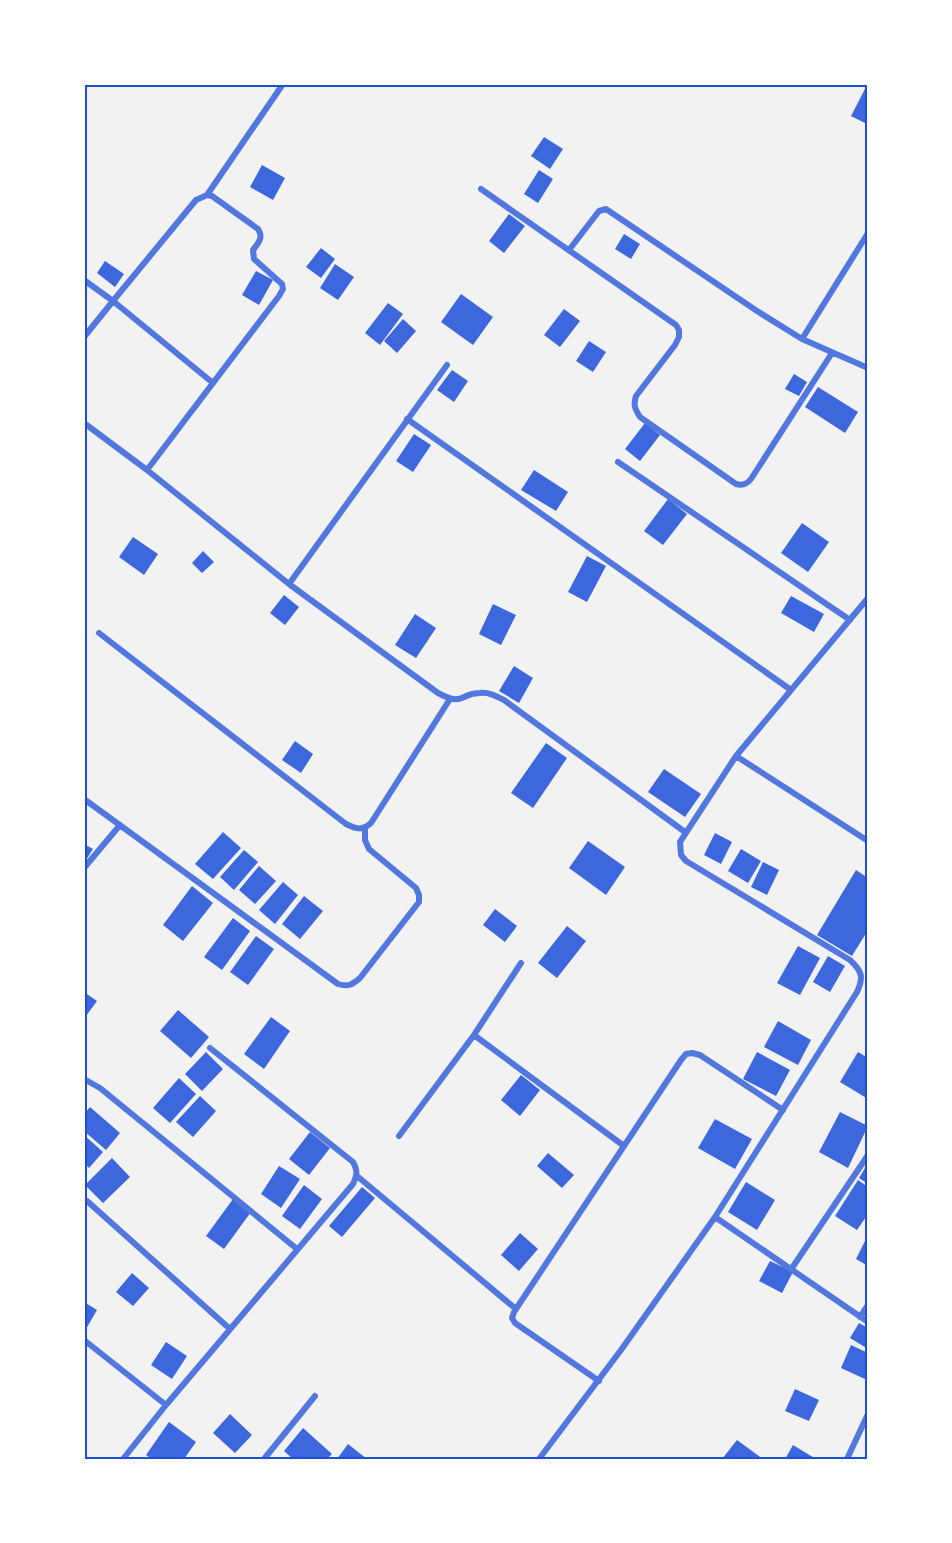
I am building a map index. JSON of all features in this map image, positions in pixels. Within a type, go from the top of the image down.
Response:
[{"type":"street","points":[[84,336],[196,200],[207,195],[283,84]]},
{"type":"street","points":[[481,189],[676,325],[679,330],[675,345],[636,396],[634,404],[636,411],[640,417],[736,484],[741,485],[751,479],[832,353]]},
{"type":"street","points":[[147,470],[283,289],[278,278],[256,262],[252,254],[261,239],[258,229],[212,196],[207,195]]},
{"type":"street","points":[[569,250],[599,211],[606,209],[756,311],[802,339],[868,368]]},
{"type":"street","points":[[802,339],[868,233]]},
{"type":"street","points":[[84,280],[213,383]]},
{"type":"street","points":[[290,584],[447,365]]},
{"type":"street","points":[[407,419],[791,690]]},
{"type":"street","points":[[84,423],[290,584],[450,699],[463,699],[478,692],[492,694],[504,700],[685,832]]},
{"type":"street","points":[[618,462],[850,620]]},
{"type":"street","points":[[538,1459],[599,1380],[715,1217],[862,982],[859,969],[850,960],[686,861],[679,847],[685,832],[736,756],[868,598]]},
{"type":"street","points":[[99,633],[346,824],[356,829],[365,829]]},
{"type":"street","points":[[84,799],[338,984],[353,985],[419,902],[416,888],[369,849],[365,840],[365,829],[450,699]]},
{"type":"street","points":[[736,756],[868,841]]},
{"type":"street","points":[[84,868],[120,825]]},
{"type":"street","points":[[399,1136],[474,1035],[521,963]]},
{"type":"street","points":[[474,1035],[624,1146]]},
{"type":"street","points":[[123,1459],[353,1184],[357,1176],[357,1169],[353,1162],[210,1048]]},
{"type":"street","points":[[599,1380],[515,1323],[512,1318],[686,1054],[700,1055],[783,1110]]},
{"type":"street","points":[[84,1079],[100,1088],[297,1249]]},
{"type":"street","points":[[792,1268],[868,1155]]},
{"type":"street","points":[[357,1176],[516,1309]]},
{"type":"street","points":[[87,1202],[230,1329]]},
{"type":"street","points":[[715,1217],[868,1322]]},
{"type":"street","points":[[860,1317],[868,1305]]},
{"type":"street","points":[[84,1340],[166,1405]]},
{"type":"street","points":[[264,1459],[315,1395]]},
{"type":"street","points":[[847,1459],[868,1414]]},
{"type":"building","points":[[866,87],[868,88],[867,124],[851,116]]},
{"type":"building","points":[[544,137],[563,149],[550,169],[531,156]]},
{"type":"building","points":[[262,165],[285,178],[273,200],[250,187]]},
{"type":"building","points":[[539,170],[553,179],[538,203],[524,194]]},
{"type":"building","points":[[509,214],[525,226],[504,253],[489,241]]},
{"type":"building","points":[[624,234],[640,244],[631,259],[615,249]]},
{"type":"building","points":[[321,248],[335,259],[321,278],[306,267]]},
{"type":"building","points":[[105,261],[124,274],[115,287],[97,273]]},
{"type":"building","points":[[335,264],[354,277],[338,300],[320,288]]},
{"type":"building","points":[[256,271],[273,280],[259,305],[242,295]]},
{"type":"building","points":[[461,294],[493,317],[473,345],[441,322]]},
{"type":"building","points":[[388,303],[403,314],[380,345],[365,333]]},
{"type":"building","points":[[564,309],[580,321],[560,347],[544,335]]},
{"type":"building","points":[[403,319],[416,331],[397,353],[384,341]]},
{"type":"building","points":[[589,341],[606,352],[593,372],[576,361]]},
{"type":"building","points":[[452,370],[468,381],[454,402],[437,390]]},
{"type":"building","points":[[794,374],[807,382],[799,396],[785,389]]},
{"type":"building","points":[[818,387],[858,412],[845,433],[805,407]]},
{"type":"building","points":[[645,423],[660,435],[640,461],[625,449]]},
{"type":"building","points":[[414,434],[431,445],[413,472],[396,461]]},
{"type":"building","points":[[534,470],[568,492],[556,511],[521,490]]},
{"type":"building","points":[[668,499],[687,514],[663,545],[644,531]]},
{"type":"building","points":[[802,523],[829,542],[808,572],[781,553]]},
{"type":"building","points":[[133,537],[158,554],[144,575],[119,557]]},
{"type":"building","points":[[203,551],[214,562],[202,573],[192,563]]},
{"type":"building","points":[[587,556],[606,566],[587,602],[568,592]]},
{"type":"building","points":[[284,595],[299,607],[285,625],[270,613]]},
{"type":"building","points":[[791,596],[824,614],[814,632],[781,613]]},
{"type":"building","points":[[493,604],[516,615],[501,645],[479,634]]},
{"type":"building","points":[[415,614],[436,628],[416,658],[395,645]]},
{"type":"building","points":[[514,666],[533,678],[519,703],[499,691]]},
{"type":"building","points":[[295,741],[313,754],[301,773],[282,760]]},
{"type":"building","points":[[546,743],[567,758],[533,808],[511,793]]},
{"type":"building","points":[[664,769],[701,794],[685,817],[648,792]]},
{"type":"building","points":[[223,832],[241,848],[213,879],[195,864]]},
{"type":"building","points":[[715,833],[732,842],[721,864],[704,855]]},
{"type":"building","points":[[588,841],[625,867],[606,895],[569,868]]},
{"type":"building","points":[[84,844],[93,849],[84,863]]},
{"type":"building","points":[[741,849],[761,861],[748,883],[728,871]]},
{"type":"building","points":[[244,850],[258,862],[234,890],[220,877]]},
{"type":"building","points":[[763,862],[779,870],[767,895],[751,887]]},
{"type":"building","points":[[259,866],[276,881],[255,904],[239,890]]},
{"type":"building","points":[[856,870],[868,878],[868,930],[852,956],[817,935]]},
{"type":"building","points":[[283,882],[298,895],[275,924],[259,910]]},
{"type":"building","points":[[192,886],[213,903],[183,941],[163,925]]},
{"type":"building","points":[[304,896],[323,911],[300,939],[282,924]]},
{"type":"building","points":[[495,909],[517,926],[505,942],[483,925]]},
{"type":"building","points":[[233,918],[250,931],[222,970],[204,957]]},
{"type":"building","points":[[567,926],[586,941],[557,978],[538,963]]},
{"type":"building","points":[[256,936],[274,949],[248,985],[230,972]]},
{"type":"building","points":[[798,946],[820,958],[800,995],[777,983]]},
{"type":"building","points":[[828,956],[845,966],[830,992],[813,982]]},
{"type":"building","points":[[84,992],[97,1001],[86,1016],[84,1014]]},
{"type":"building","points":[[178,1010],[209,1037],[191,1058],[160,1031]]},
{"type":"building","points":[[271,1017],[290,1031],[264,1069],[244,1054]]},
{"type":"building","points":[[778,1021],[811,1040],[798,1065],[764,1047]]},
{"type":"building","points":[[206,1052],[223,1069],[202,1091],[185,1074]]},
{"type":"building","points":[[757,1052],[790,1070],[776,1096],[743,1079]]},
{"type":"building","points":[[858,1052],[868,1058],[868,1099],[840,1082]]},
{"type":"building","points":[[521,1075],[540,1090],[520,1116],[501,1100]]},
{"type":"building","points":[[179,1078],[196,1094],[170,1123],[153,1108]]},
{"type":"building","points":[[200,1096],[216,1111],[193,1137],[176,1122]]},
{"type":"building","points":[[90,1107],[120,1133],[106,1150],[84,1131],[84,1114]]},
{"type":"building","points":[[840,1112],[868,1126],[848,1168],[819,1152]]},
{"type":"building","points":[[715,1119],[752,1139],[735,1169],[698,1148]]},
{"type":"building","points":[[310,1132],[330,1148],[309,1175],[289,1159]]},
{"type":"building","points":[[84,1135],[103,1152],[89,1168],[84,1163]]},
{"type":"building","points":[[548,1153],[574,1175],[562,1188],[537,1166]]},
{"type":"building","points":[[112,1158],[130,1177],[103,1203],[85,1185]]},
{"type":"building","points":[[868,1163],[868,1184],[859,1178]]},
{"type":"building","points":[[279,1166],[300,1179],[281,1208],[261,1194]]},
{"type":"building","points":[[858,1180],[868,1187],[868,1214],[857,1230],[835,1216]]},
{"type":"building","points":[[746,1182],[775,1200],[757,1230],[728,1212]]},
{"type":"building","points":[[304,1185],[322,1199],[300,1229],[282,1216]]},
{"type":"building","points":[[362,1187],[375,1198],[342,1237],[329,1226]]},
{"type":"building","points":[[233,1199],[251,1212],[224,1249],[206,1236]]},
{"type":"building","points":[[520,1233],[538,1249],[519,1271],[501,1255]]},
{"type":"building","points":[[866,1239],[868,1240],[868,1266],[856,1259]]},
{"type":"building","points":[[770,1261],[793,1272],[782,1293],[759,1281]]},
{"type":"building","points":[[132,1273],[149,1288],[133,1306],[116,1292]]},
{"type":"building","points":[[84,1302],[97,1310],[86,1329],[84,1328]]},
{"type":"building","points":[[859,1323],[868,1328],[868,1349],[850,1338]]},
{"type":"building","points":[[166,1342],[187,1356],[172,1379],[151,1365]]},
{"type":"building","points":[[851,1345],[868,1353],[867,1380],[841,1368]]},
{"type":"building","points":[[795,1389],[819,1400],[809,1421],[785,1411]]},
{"type":"building","points":[[230,1414],[252,1435],[235,1453],[213,1433]]},
{"type":"building","points":[[169,1422],[196,1442],[184,1459],[152,1459],[146,1455]]},
{"type":"building","points":[[303,1428],[332,1454],[327,1459],[293,1459],[284,1451]]},
{"type":"building","points":[[737,1440],[763,1459],[722,1459]]},
{"type":"building","points":[[348,1444],[367,1459],[337,1459]]},
{"type":"building","points":[[793,1445],[816,1459],[785,1459]]}]
